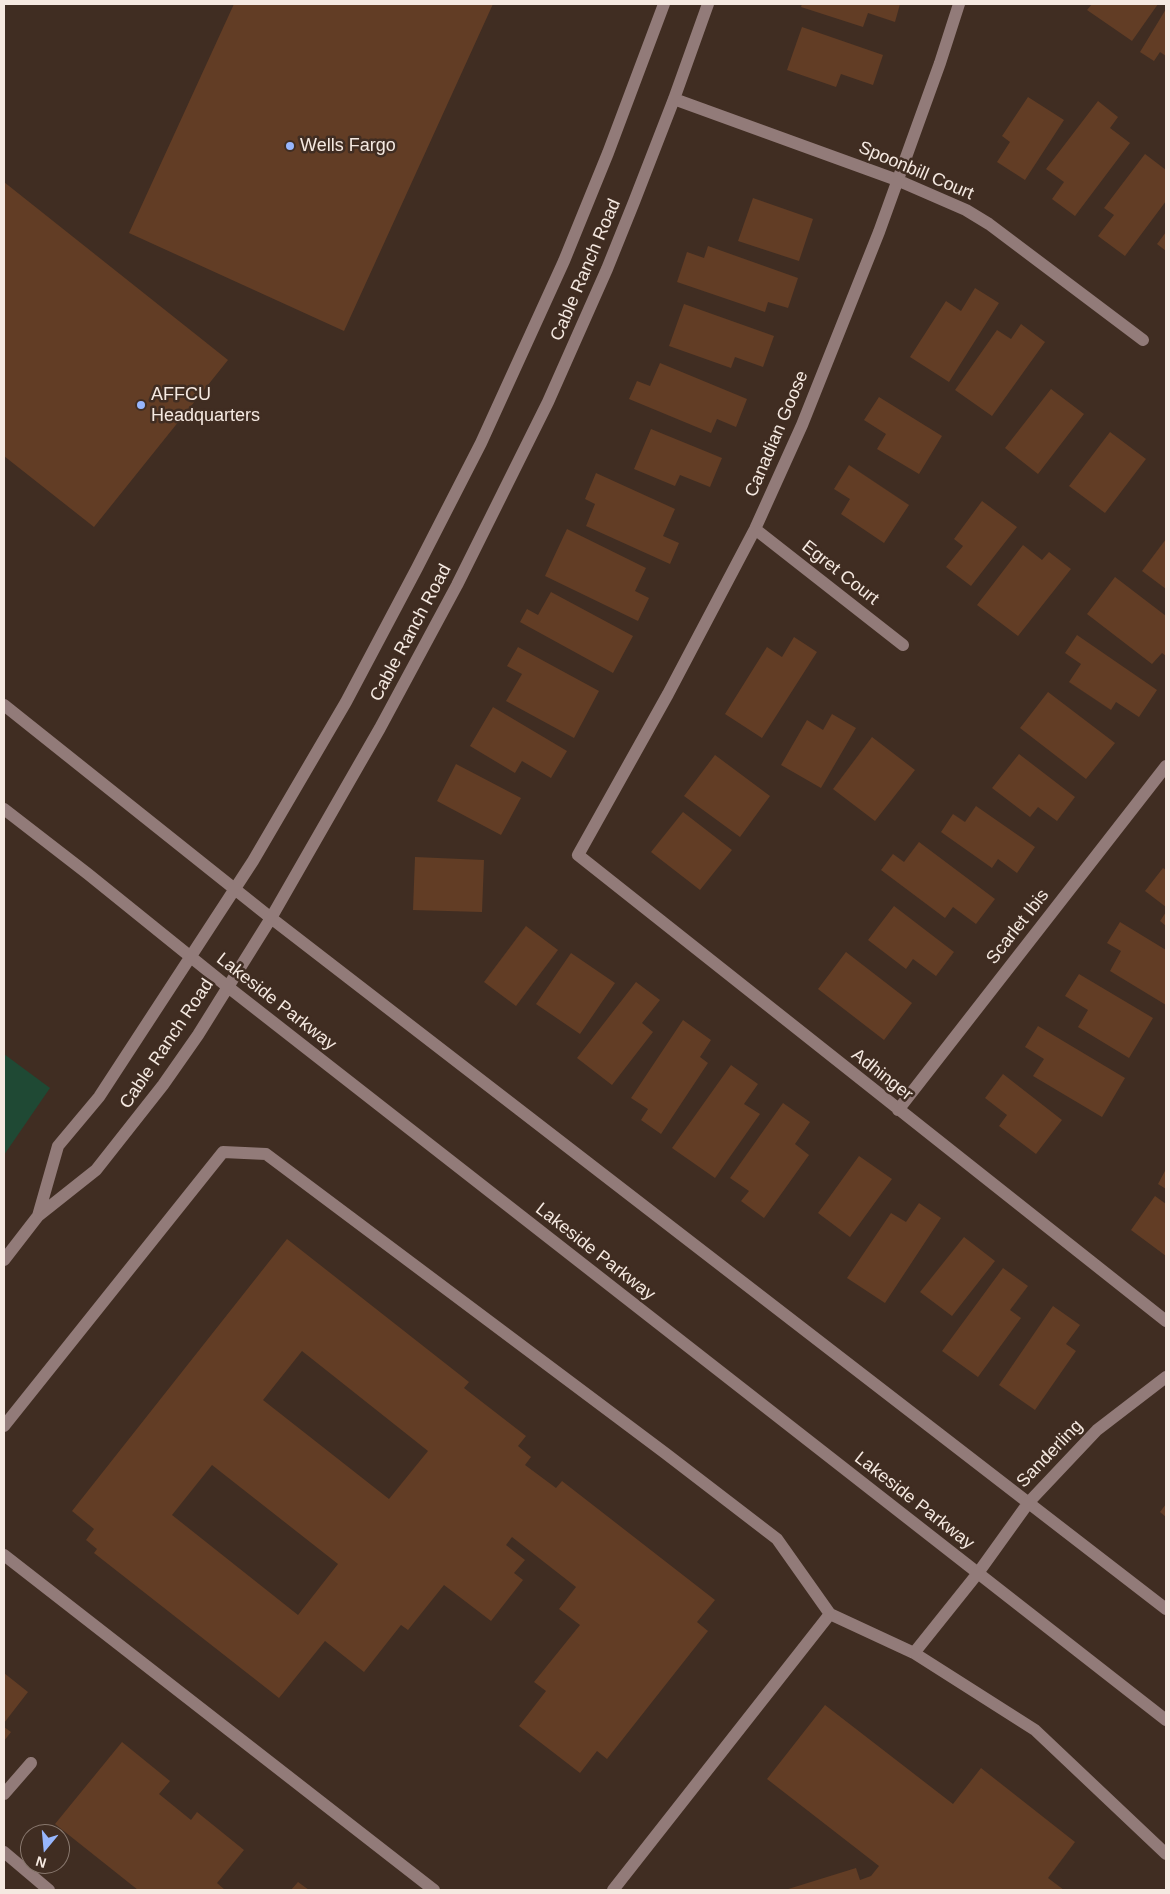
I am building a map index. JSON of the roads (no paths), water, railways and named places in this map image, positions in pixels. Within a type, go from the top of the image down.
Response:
[{"type":"street","name":"Cable Ranch Road","points":[[38,1216],[58,1146],[99,1097],[235,889],[284,810],[346,702],[418,568],[481,443],[564,261],[608,153],[664,4]]},
{"type":"street","name":"Cable Ranch Road","points":[[4,1260],[38,1216],[96,1170],[163,1084],[198,1035],[326,824],[417,662],[519,463],[607,270],[674,99],[708,4]]},
{"type":"street","name":"Canadian Goose","points":[[578,856],[668,694],[754,529],[806,416],[878,232],[940,64],[959,4]]},
{"type":"street","name":"Spoonbill Court","points":[[674,99],[897,180],[958,206],[989,224],[1143,340]]},
{"type":"street","name":"Egret Court","points":[[754,529],[903,645]]},
{"type":"street","points":[[4,705],[270,918],[1166,1609]]},
{"type":"street","name":"Scarlet Ibis","points":[[898,1110],[1166,766]]},
{"type":"street","name":"Lakeside Parkway","points":[[5,813],[88,874],[191,958],[1166,1720]]},
{"type":"street","name":"Adhinger","points":[[578,856],[1166,1321]]},
{"type":"street","points":[[4,1426],[222,1152],[266,1154],[777,1539],[830,1614],[914,1653],[1034,1730],[1166,1854]]},
{"type":"street","name":"Sanderling","points":[[914,1653],[978,1574],[1029,1502],[1097,1430],[1166,1377]]},
{"type":"street","points":[[4,1555],[434,1890]]},
{"type":"street","points":[[613,1890],[830,1614]]},
{"type":"street","points":[[4,1794],[31,1763]]},
{"type":"street","points":[[4,1852],[49,1890]]},
{"type":"place","name":"Wells Fargo","points":[[290,146]]},
{"type":"place","name":"AFFCU Headquarters","points":[[141,405]]}]
